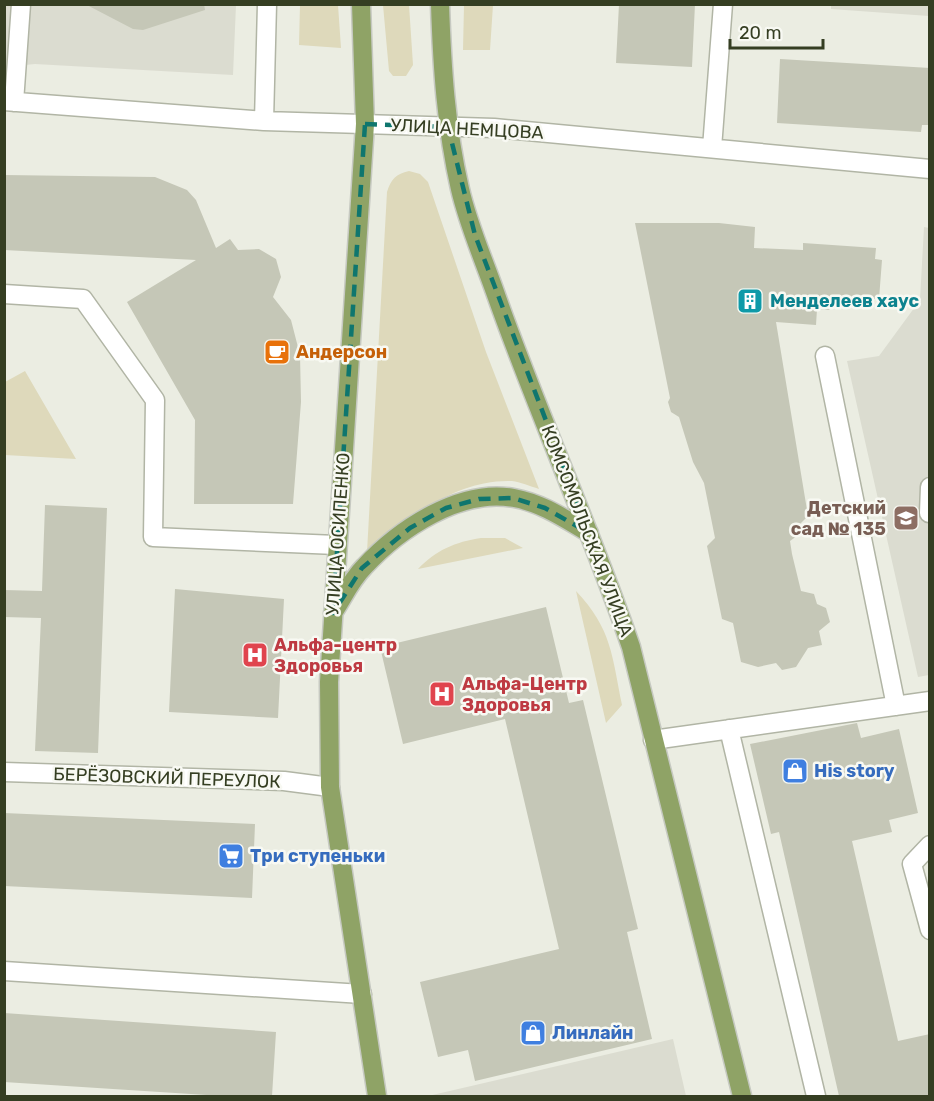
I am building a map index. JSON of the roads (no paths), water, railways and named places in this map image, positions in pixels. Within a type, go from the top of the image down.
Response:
[{"type":"main road","name":"УЛИЦА ОСИПЕНКО","points":[[361,4],[365,124],[336,545],[329,682],[330,787],[377,1096]]},
{"type":"main road","name":"КОМСОМОЛЬСКАЯ УЛИЦА","points":[[440,4],[442,66],[448,127],[460,191],[512,341],[589,533],[631,647],[652,740],[742,1096]]},
{"type":"main road","points":[[333,613],[362,568],[381,550],[410,528],[446,508],[479,499],[513,498],[545,508],[589,533]]},
{"type":"street","points":[[9,101],[21,4]]},
{"type":"street","points":[[264,121],[267,4]]},
{"type":"street","points":[[712,148],[723,4]]},
{"type":"street","name":"УЛИЦА НЕМЦОВА","points":[[9,101],[264,121],[448,127],[930,168]]},
{"type":"street","points":[[4,294],[83,298],[155,399],[153,537],[336,545]]},
{"type":"street","points":[[825,356],[896,706]]},
{"type":"street","points":[[929,513],[930,487]]},
{"type":"street","points":[[652,740],[930,701]]},
{"type":"street","points":[[729,729],[816,1096]]},
{"type":"street","name":"БЕРЁЗОВСКИЙ ПЕРЕУЛОК","points":[[4,772],[284,782],[330,787]]},
{"type":"street","points":[[930,845],[912,864],[930,930]]},
{"type":"street","points":[[4,971],[362,994]]},
{"type":"place","name":"Менделеев хаус","points":[[750,301]]},
{"type":"place","name":"Андерсон","points":[[277,352]]},
{"type":"place","name":"Детский сад № 135","points":[[906,518]]},
{"type":"place","name":"Альфа-центр Здоровья","points":[[255,655]]},
{"type":"place","name":"Альфа-Центр Здоровья","points":[[442,694]]},
{"type":"place","name":"His story","points":[[795,771]]},
{"type":"place","name":"Три ступеньки","points":[[231,856]]},
{"type":"place","name":"Линлайн","points":[[533,1033]]}]
